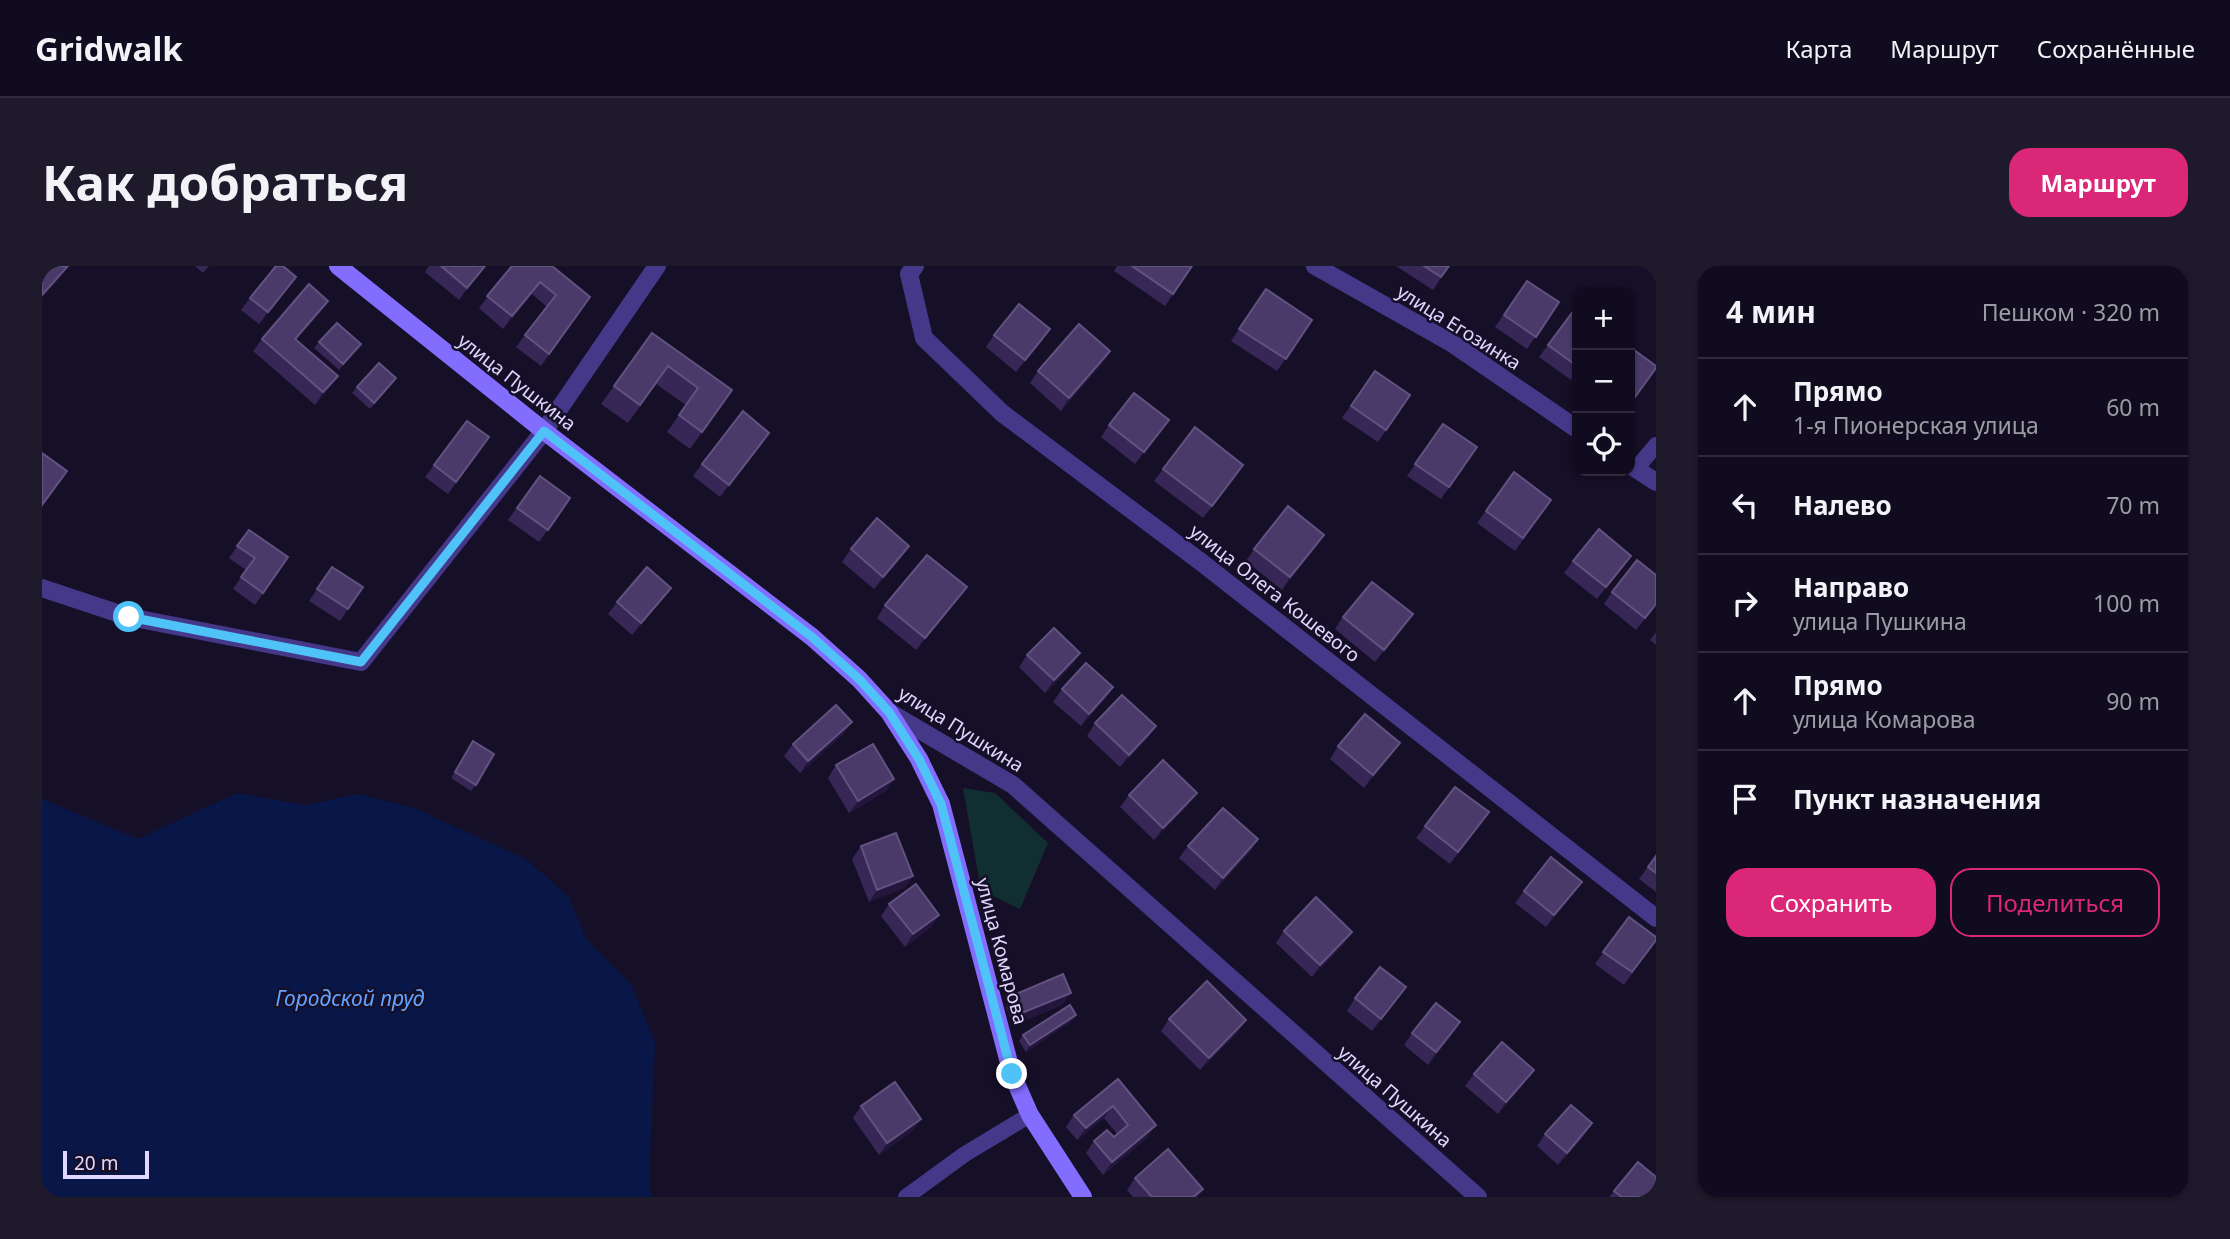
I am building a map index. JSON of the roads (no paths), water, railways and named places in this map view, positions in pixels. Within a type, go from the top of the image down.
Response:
[{"type":"street","name":"улица Пушкина","points":[[338,266],[544,431],[812,637],[859,679],[889,712],[1013,785],[1478,1197]]},
{"type":"street","points":[[42,588],[129,617],[361,662],[544,431],[657,266]]},
{"type":"street","name":"улица Егозинка","points":[[1315,266],[1453,344],[1572,426]]},
{"type":"street","name":"улица Олега Кошевого","points":[[912,270],[924,338],[1002,413],[1201,562],[1656,918]]},
{"type":"street","points":[[1635,468],[1656,482]]},
{"type":"street","name":"улица Комарова","points":[[889,712],[919,759],[941,804],[1012,1074],[1030,1115],[1083,1197]]},
{"type":"lane","points":[[1635,465],[1656,445]]},
{"type":"lane","points":[[906,1197],[965,1154],[1030,1115]]},
{"type":"water","name":"Городской пруд","points":[[237,793],[305,805],[358,794],[414,808],[526,859],[569,897],[586,939],[631,984],[655,1043],[649,1182],[652,1197],[42,1197],[42,799],[138,839]]}]
